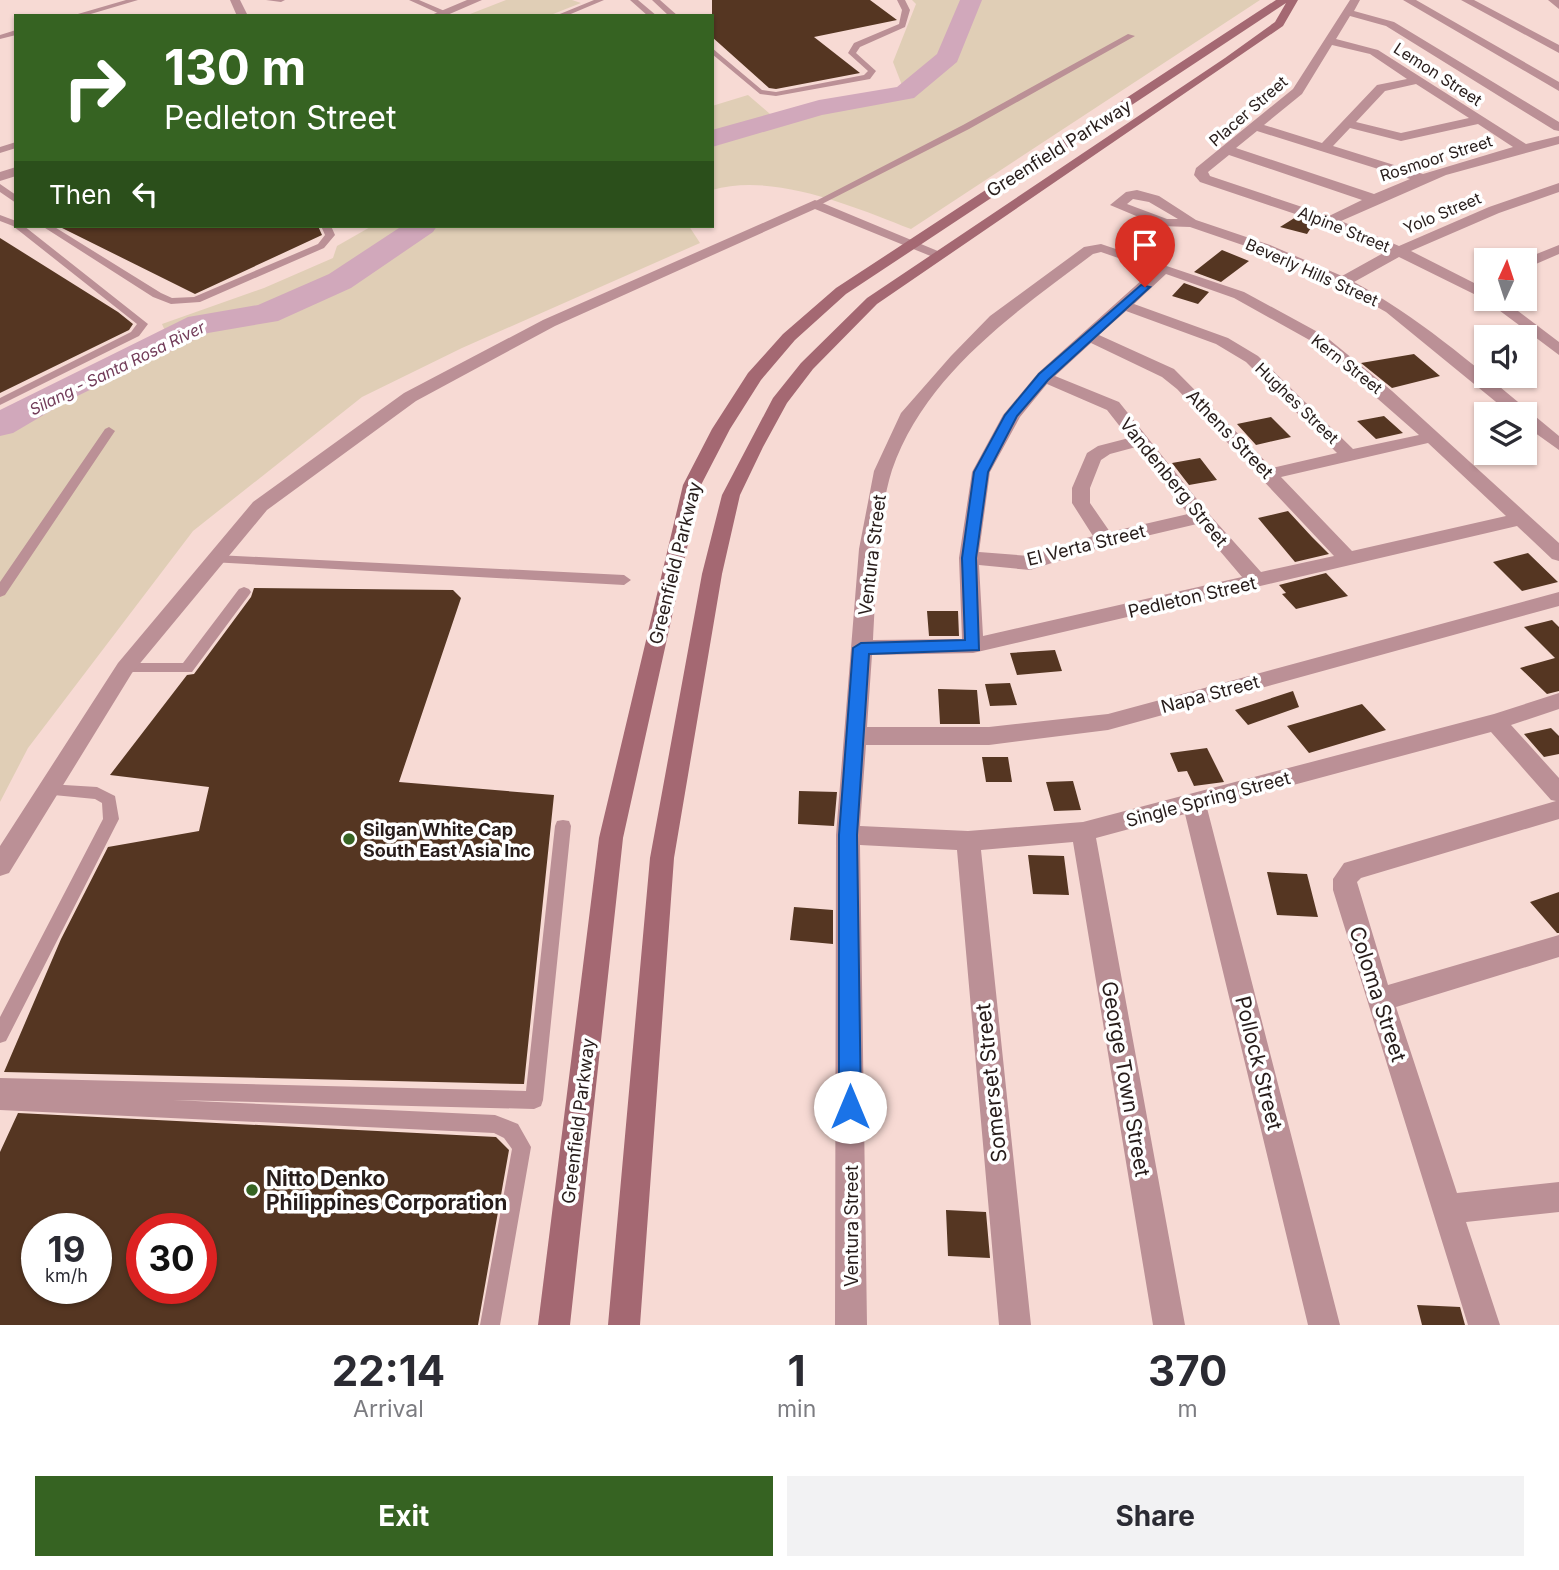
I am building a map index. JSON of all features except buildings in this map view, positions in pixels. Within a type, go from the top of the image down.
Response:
[{"type":"main road","name":"Greenfield Parkway","points":[[554,1325],[611,838],[692,485],[721,429],[754,377],[789,337],[841,291],[1031,164],[1148,92],[1283,0]]},
{"type":"main road","name":"Greenfield Parkway","points":[[624,1325],[662,858],[712,574],[732,495],[779,402],[807,366],[872,301],[1229,60],[1279,24],[1293,0]]},
{"type":"street","points":[[439,14],[477,0]]},
{"type":"street","name":"Placer Street","points":[[1201,171],[1298,91],[1354,0]]},
{"type":"street","points":[[1408,0],[1559,87]]},
{"type":"street","points":[[1466,0],[1559,50]]},
{"type":"street","points":[[1553,0],[1559,6]]},
{"type":"street","points":[[1481,9],[1499,3]]},
{"type":"street","points":[[1347,12],[1390,24],[1559,127]]},
{"type":"street","name":"Lemon Street","points":[[1329,41],[1374,52],[1524,148]]},
{"type":"street","points":[[1325,147],[1350,124],[1381,88],[1418,80]]},
{"type":"street","points":[[1350,124],[1401,137],[1479,120]]},
{"type":"street","points":[[1257,127],[1420,178]]},
{"type":"street","name":"Rosmoor Street","points":[[1330,221],[1371,198],[1420,178],[1559,140]]},
{"type":"street","points":[[1228,150],[1371,198]]},
{"type":"street","name":"Alpine Street","points":[[1201,171],[1205,179],[1330,221],[1474,285]]},
{"type":"street","name":"Yolo Street","points":[[1343,282],[1399,251],[1494,210],[1559,187]]},
{"type":"street","points":[[0,866],[125,668],[260,506],[410,397],[549,323],[815,204],[938,254]]},
{"type":"street","name":"Beverly Hills Street","points":[[1191,223],[1265,248],[1343,282],[1392,309],[1507,402]]},
{"type":"street","name":"Kern Street","points":[[1089,250],[1101,248],[1118,252],[1239,295],[1319,339],[1386,395],[1559,554]]},
{"type":"street","points":[[1537,258],[1559,249]]},
{"type":"street","name":"Ventura Street","points":[[851,1325],[848,835],[869,549],[883,471],[910,413],[996,319],[1089,250]]},
{"type":"street","points":[[973,646],[969,558],[981,472],[1012,415],[1044,377],[1126,306],[1163,269]]},
{"type":"street","name":"Hughes Street","points":[[1126,306],[1222,341],[1252,359],[1349,455]]},
{"type":"street","points":[[1509,312],[1559,350]]},
{"type":"street","name":"Athens Street","points":[[1090,337],[1168,373],[1183,385],[1349,560]]},
{"type":"street","name":"Vandenberg Street","points":[[1044,377],[1113,406],[1201,517],[1258,582]]},
{"type":"street","name":"Beverly Hills Street","points":[[1537,427],[1559,445]]},
{"type":"street","points":[[1268,474],[1432,438]]},
{"type":"street","points":[[1105,539],[1081,503],[1081,488],[1093,457],[1104,450],[1139,441]]},
{"type":"street","name":"El Verta Street","points":[[969,558],[1030,563],[1105,539],[1201,517]]},
{"type":"street","name":"Pedleton Street","points":[[861,648],[973,646],[1258,582],[1519,519]]},
{"type":"street","name":"Napa Street","points":[[854,736],[989,736],[1108,722],[1559,599]]},
{"type":"street","name":"Single Spring Street","points":[[848,835],[968,841],[1083,832],[1496,722],[1559,701]]},
{"type":"street","points":[[1496,722],[1559,793]]},
{"type":"street","name":"Pollock Street","points":[[1194,802],[1324,1325]]},
{"type":"street","name":"Coloma Street","points":[[1484,1325],[1379,1000],[1345,890],[1345,879],[1353,870],[1559,810]]},
{"type":"street","name":"George Town Street","points":[[1083,832],[1169,1325]]},
{"type":"street","name":"Somerset Street","points":[[968,841],[1015,1325]]},
{"type":"street","points":[[1379,1000],[1559,946]]},
{"type":"street","points":[[1448,1209],[1559,1196]]},
{"type":"lane","points":[[82,14],[134,0]]},
{"type":"lane","points":[[270,0],[281,0]]},
{"type":"lane","points":[[413,0],[439,14]]},
{"type":"lane","points":[[564,14],[597,0]]},
{"type":"lane","points":[[634,0],[651,14]]},
{"type":"lane","points":[[656,0],[672,14]]},
{"type":"lane","points":[[714,52],[760,92],[776,94],[867,77],[873,71],[852,53],[857,45],[902,25],[906,10],[901,0]]},
{"type":"lane","points":[[815,204],[966,127],[1131,36]]},
{"type":"lane","points":[[0,187],[14,198]]},
{"type":"lane","points":[[0,402],[135,334],[143,324],[21,228]]},
{"type":"lane","points":[[50,228],[157,295],[184,302],[196,300],[321,247],[330,235],[327,228]]},
{"type":"lane","points":[[0,592],[109,431]]},
{"type":"lane","points":[[216,559],[624,580]]},
{"type":"lane","points":[[125,668],[187,668],[244,592]]},
{"type":"lane","points":[[0,1035],[111,819],[110,800],[97,793],[48,790]]},
{"type":"lane","points":[[0,1087],[534,1100],[564,826]]},
{"type":"lane","points":[[0,1101],[495,1124],[503,1127],[511,1131],[522,1147],[490,1325]]},
{"type":"shaded area","points":[[506,0],[572,0],[581,3],[553,14],[470,14]]},
{"type":"shaded area","points":[[912,0],[1260,0],[911,229],[839,202],[787,189],[761,185],[714,190],[714,105],[748,95],[777,120],[819,108],[905,93],[893,62],[916,4]]},
{"type":"shaded area","points":[[368,228],[690,228],[700,243],[462,348],[362,397],[193,531],[28,748],[0,802],[0,425],[57,393],[169,340],[162,324],[264,288],[333,258],[337,246]]},
{"type":"waterway","name":"Silang - Santa Rosa River","points":[[714,138],[819,108],[905,93],[948,57],[971,0]]},
{"type":"waterway","name":"Silang - Santa Rosa River","points":[[0,425],[57,393],[200,324],[266,314],[340,281],[419,228]]},
{"type":"place","name":"Silgan White Cap South East Asia Inc","points":[[349,839]]},
{"type":"place","name":"Nitto Denko Philippines Corporation","points":[[252,1190]]},
{"type":"route","points":[[850,1107],[848,835],[861,648],[973,646],[969,558],[981,472],[1012,415],[1044,377],[1145,287]]}]
